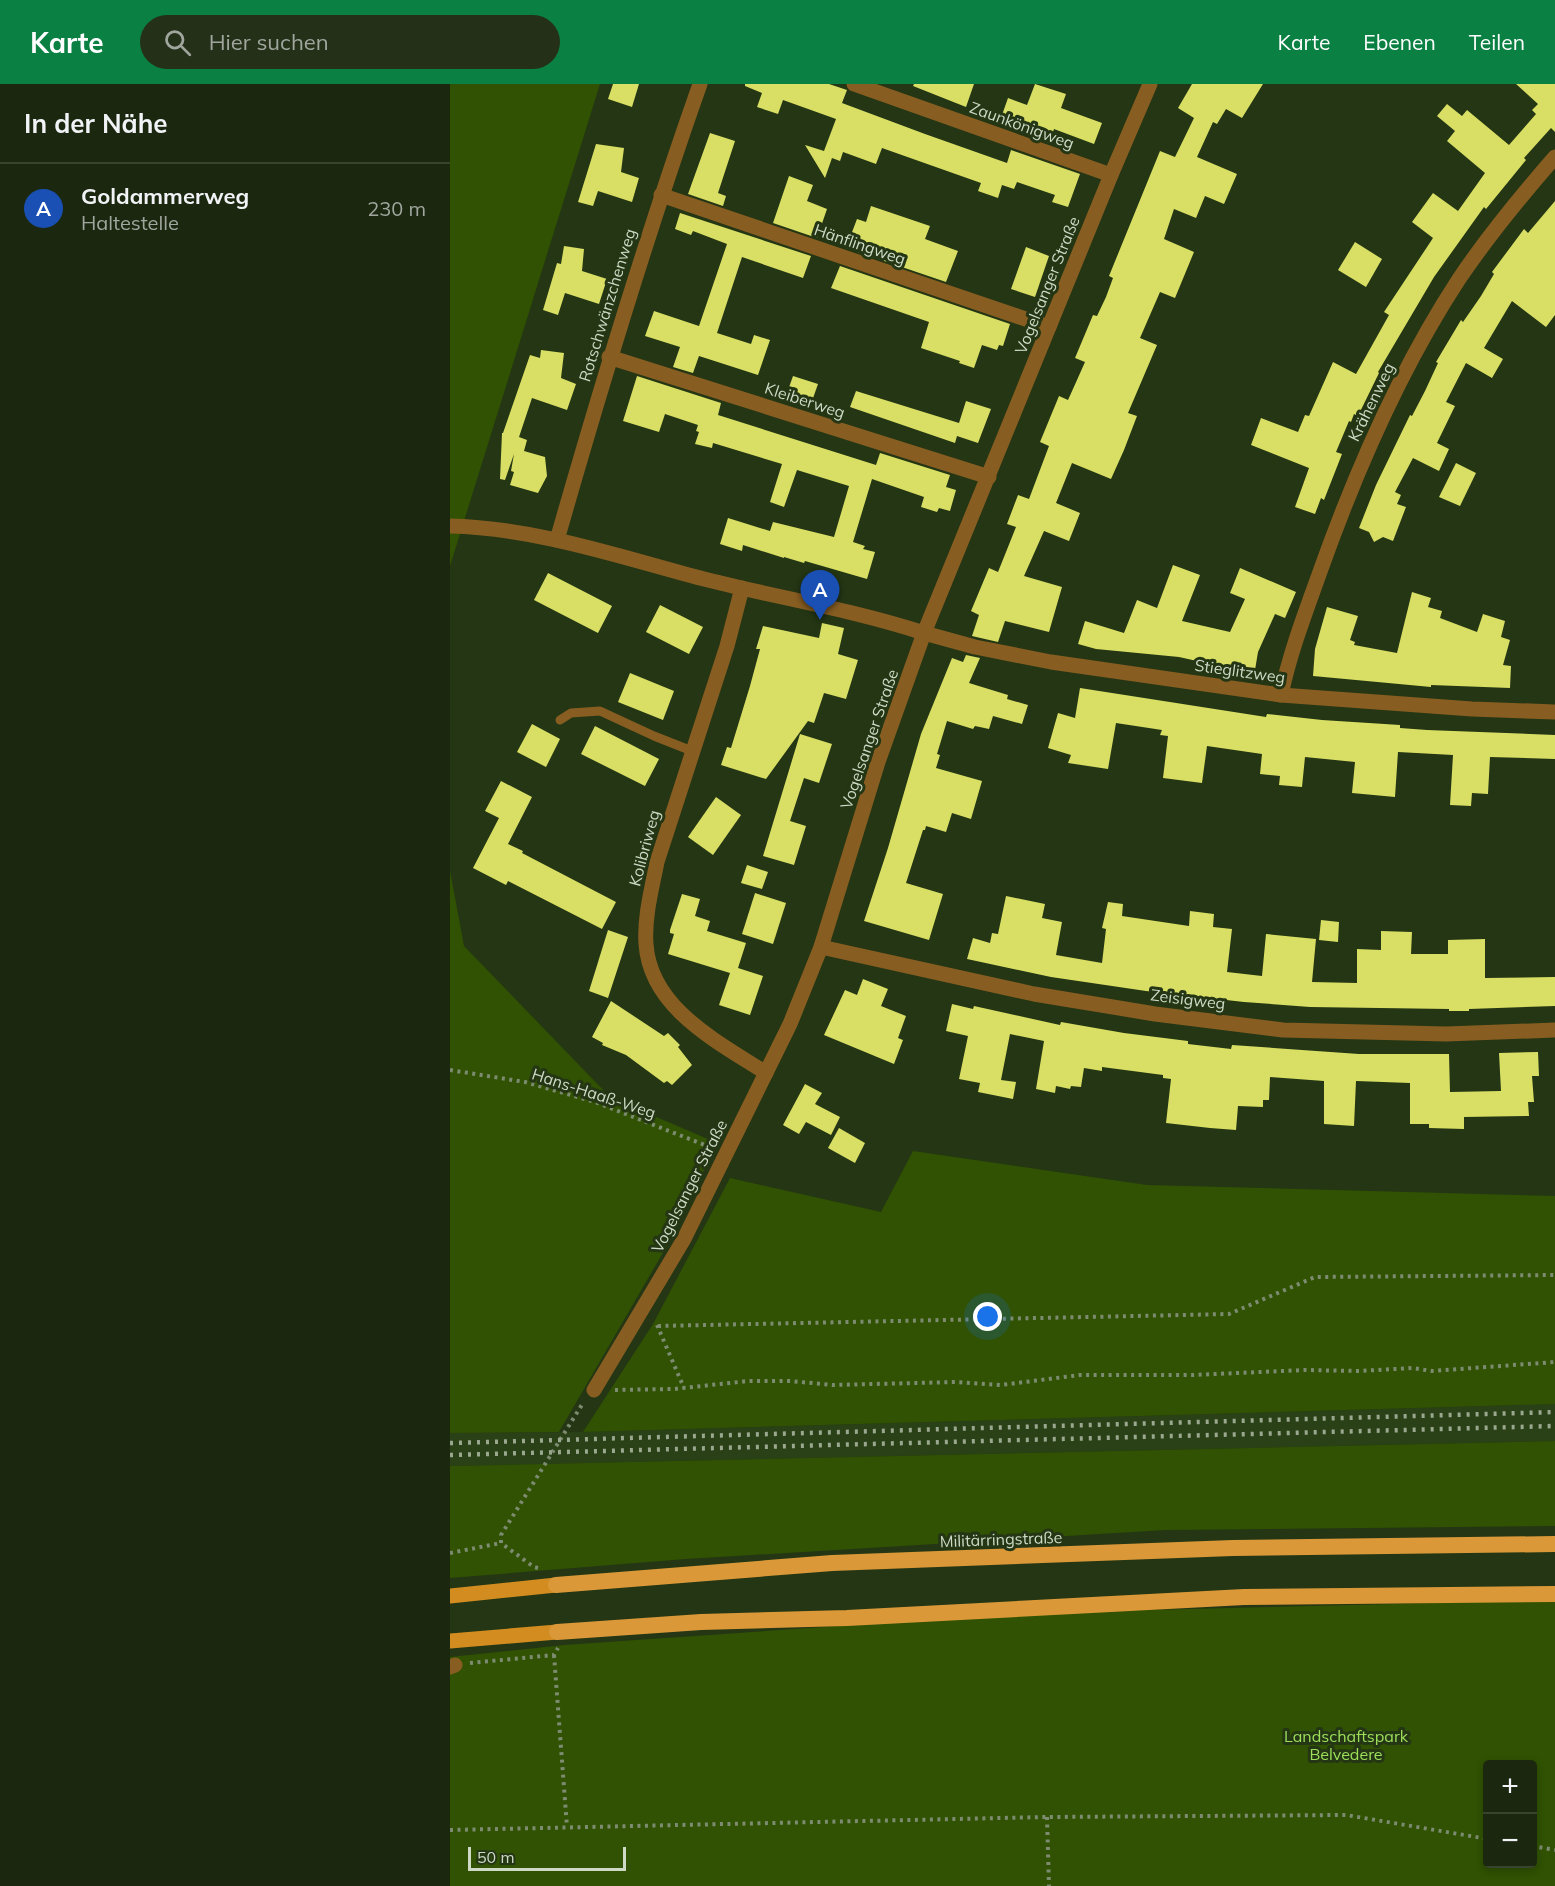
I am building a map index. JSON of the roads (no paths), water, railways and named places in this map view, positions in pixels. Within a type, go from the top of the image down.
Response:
[{"type":"highway","name":"Militärringstraße","points":[[555,1585],[832,1563],[1233,1548],[1555,1544]]},
{"type":"highway","points":[[558,1632],[701,1622],[847,1618],[1244,1597],[1555,1594]]},
{"type":"main road","name":"Militärringstraße","points":[[450,1596],[555,1585]]},
{"type":"main road","points":[[450,1641],[558,1632]]},
{"type":"street","name":"Rotschwänzchenweg","points":[[557,540],[609,357],[661,195],[700,84]]},
{"type":"street","name":"Zaunkönigweg","points":[[854,84],[1111,175]]},
{"type":"street","name":"Vogelsanger Straße","points":[[594,1390],[684,1239],[790,1024],[821,947],[878,762],[924,633],[1150,84]]},
{"type":"street","name":"Krähenweg","points":[[1281,695],[1287,665],[1330,543],[1358,470],[1386,411],[1422,342],[1460,279],[1488,239],[1555,157]]},
{"type":"street","name":"Hänflingweg","points":[[661,195],[1049,327]]},
{"type":"street","name":"Kleiberweg","points":[[609,357],[989,477]]},
{"type":"street","name":"Stieglitzweg","points":[[450,526],[516,531],[557,540],[742,588],[882,619],[975,647],[1051,662],[1281,695],[1472,709],[1555,712]]},
{"type":"street","name":"Kolibriweg","points":[[742,588],[726,646],[657,862],[650,899],[646,944],[652,974],[664,996],[683,1015],[720,1044],[766,1073]]},
{"type":"street","name":"Zeisigweg","points":[[821,947],[1034,994],[1155,1014],[1282,1030],[1446,1035],[1555,1030]]},
{"type":"lane","points":[[560,720],[572,713],[600,711],[692,751]]},
{"type":"railway","points":[[450,1443],[1555,1412]]},
{"type":"railway","points":[[450,1455],[1555,1426]]},
{"type":"place","name":"Goldammerweg","points":[[820,620]]},
{"type":"park label","name":"Landschaftspark Belvedere","points":[[1346,1745]]}]
